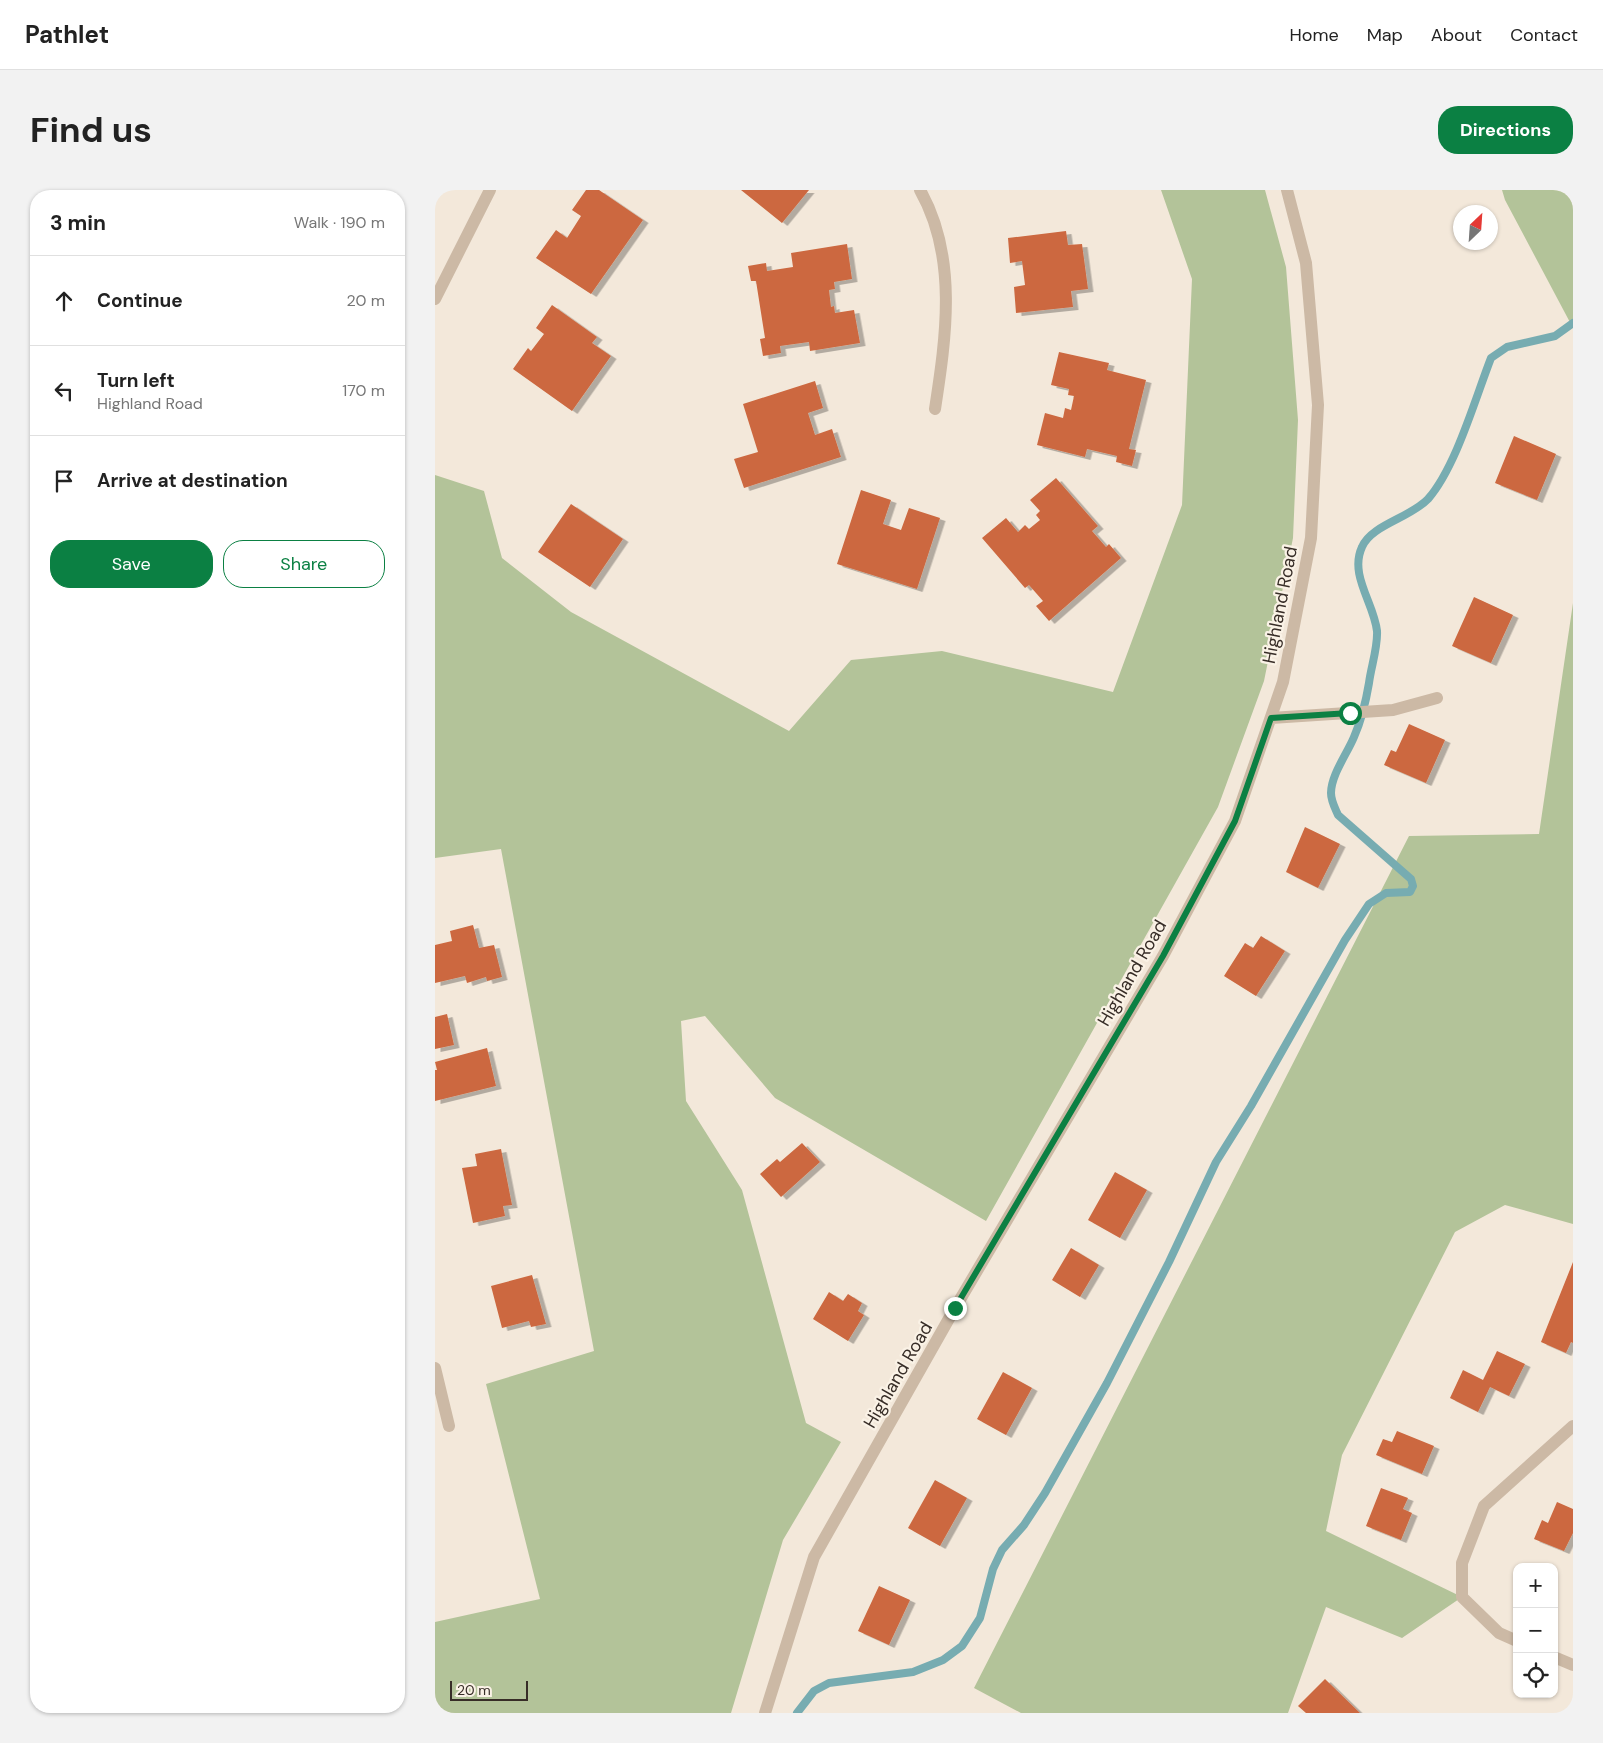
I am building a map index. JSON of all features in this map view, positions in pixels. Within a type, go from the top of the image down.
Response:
[{"type":"street","points":[[435,299],[490,190]]},
{"type":"street","points":[[920,190],[939,236],[946,284],[946,335],[935,409]]},
{"type":"street","name":"Highland Road","points":[[765,1713],[814,1557],[951,1317],[1167,948],[1235,821],[1271,718],[1283,682],[1311,538],[1318,405],[1306,263],[1287,190]]},
{"type":"street","points":[[1271,718],[1393,710],[1437,698]]},
{"type":"street","points":[[435,1368],[449,1426]]},
{"type":"street","points":[[1513,1639],[1499,1633],[1463,1597],[1462,1563],[1484,1506],[1573,1426]]},
{"type":"street","points":[[1558,1659],[1573,1665]]},
{"type":"green space","points":[[1161,190],[1265,190],[1286,267],[1298,420],[1293,538],[1264,681],[1218,807],[986,1221],[775,1098],[705,1016],[681,1021],[686,1101],[742,1190],[806,1423],[841,1442],[783,1540],[731,1713],[435,1713],[435,1622],[540,1599],[486,1384],[594,1351],[501,849],[435,858],[435,475],[484,491],[502,558],[571,612],[789,731],[851,660],[942,651],[1113,692],[1182,505],[1192,279]]},
{"type":"green space","points":[[1502,190],[1573,190],[1573,328],[1505,200]]},
{"type":"green space","points":[[1573,603],[1573,1224],[1505,1205],[1455,1232],[1342,1455],[1326,1531],[1462,1597],[1402,1638],[1326,1607],[1288,1713],[1021,1713],[974,1688],[1409,836],[1539,834]]},
{"type":"building","points":[[586,190],[599,190],[643,220],[591,294],[536,258],[556,230],[567,238],[581,216],[572,210]]},
{"type":"building","points":[[741,190],[809,190],[782,223]]},
{"type":"building","points":[[1066,231],[1068,245],[1082,244],[1088,289],[1071,291],[1073,307],[1016,313],[1014,287],[1025,285],[1022,261],[1010,263],[1008,238]]},
{"type":"building","points":[[847,244],[852,279],[834,282],[835,289],[829,290],[831,307],[834,306],[835,313],[854,310],[860,343],[810,351],[809,342],[780,346],[781,353],[763,356],[760,339],[765,338],[756,281],[751,281],[748,266],[766,263],[767,271],[793,267],[791,253]]},
{"type":"building","points":[[552,305],[597,337],[592,343],[611,356],[572,411],[513,369],[528,348],[531,351],[544,334],[536,328]]},
{"type":"building","points":[[1059,352],[1109,363],[1107,370],[1146,380],[1129,449],[1136,450],[1132,466],[1116,462],[1117,456],[1087,449],[1085,457],[1037,445],[1045,413],[1063,418],[1065,408],[1071,410],[1074,396],[1068,395],[1069,389],[1051,385]]},
{"type":"building","points":[[815,381],[823,408],[808,413],[815,435],[832,429],[841,457],[744,488],[734,459],[758,452],[743,404]]},
{"type":"building","points":[[1514,436],[1556,454],[1537,500],[1495,483]]},
{"type":"building","points":[[1056,478],[1098,526],[1092,531],[1106,547],[1109,544],[1121,558],[1049,621],[1036,606],[1043,601],[1029,585],[1025,588],[982,538],[1006,518],[1018,532],[1025,525],[1029,529],[1040,520],[1036,515],[1040,511],[1030,500]]},
{"type":"building","points":[[861,490],[891,500],[883,524],[901,530],[909,508],[940,518],[917,589],[837,564]]},
{"type":"building","points":[[571,504],[623,539],[590,587],[538,552]]},
{"type":"building","points":[[1474,597],[1513,615],[1491,663],[1452,646]]},
{"type":"building","points":[[1409,724],[1445,740],[1426,783],[1384,765],[1391,750],[1396,752]]},
{"type":"building","points":[[1305,827],[1340,844],[1318,888],[1286,872]]},
{"type":"building","points":[[473,925],[479,948],[494,945],[502,977],[487,981],[486,977],[467,983],[465,976],[435,983],[435,945],[452,941],[450,931]]},
{"type":"building","points":[[1261,936],[1285,951],[1256,996],[1224,976],[1245,943],[1253,948]]},
{"type":"building","points":[[447,1014],[454,1045],[435,1049],[435,1017]]},
{"type":"building","points":[[487,1048],[496,1086],[435,1101],[435,1070],[437,1070],[435,1062]]},
{"type":"building","points":[[802,1143],[820,1162],[781,1197],[760,1174],[777,1159],[780,1162]]},
{"type":"building","points":[[501,1149],[512,1205],[503,1206],[505,1216],[473,1223],[462,1168],[477,1166],[475,1154]]},
{"type":"building","points":[[1115,1172],[1147,1190],[1120,1238],[1088,1220]]},
{"type":"building","points":[[1071,1248],[1099,1265],[1080,1297],[1052,1280]]},
{"type":"building","points":[[1573,1262],[1573,1343],[1571,1342],[1566,1353],[1541,1342]]},
{"type":"building","points":[[532,1275],[546,1324],[531,1327],[529,1321],[502,1328],[491,1286]]},
{"type":"building","points":[[829,1292],[843,1301],[848,1294],[862,1303],[858,1311],[864,1315],[848,1341],[813,1319]]},
{"type":"building","points":[[1497,1351],[1525,1364],[1509,1396],[1490,1387],[1478,1412],[1450,1398],[1463,1370],[1483,1380]]},
{"type":"building","points":[[1003,1372],[1032,1388],[1006,1435],[977,1419]]},
{"type":"building","points":[[1397,1431],[1434,1446],[1422,1474],[1376,1455],[1383,1439],[1392,1442]]},
{"type":"building","points":[[935,1480],[967,1498],[940,1546],[908,1528]]},
{"type":"building","points":[[1381,1488],[1408,1498],[1403,1509],[1412,1513],[1401,1540],[1366,1526]]},
{"type":"building","points":[[1557,1502],[1573,1509],[1573,1533],[1564,1551],[1534,1539],[1542,1520],[1548,1523]]},
{"type":"building","points":[[879,1586],[910,1600],[889,1645],[858,1631]]},
{"type":"building","points":[[1325,1679],[1360,1713],[1306,1713],[1298,1706]]},
{"type":"waterway","points":[[797,1713],[814,1691],[829,1683],[913,1672],[943,1660],[962,1646],[980,1618],[993,1569],[1002,1550],[1024,1525],[1045,1493],[1107,1383],[1169,1262],[1216,1162],[1251,1106],[1345,940],[1369,904],[1386,893],[1410,892],[1413,886],[1411,879],[1338,815],[1331,796],[1334,779],[1361,718],[1376,644],[1377,631],[1375,621],[1358,568],[1362,547],[1367,539],[1382,527],[1420,506],[1428,499],[1438,485],[1456,451],[1491,358],[1507,347],[1555,336],[1573,323]]},
{"type":"route","points":[[955,1308],[1163,956],[1235,821],[1271,718],[1350,713]]}]
